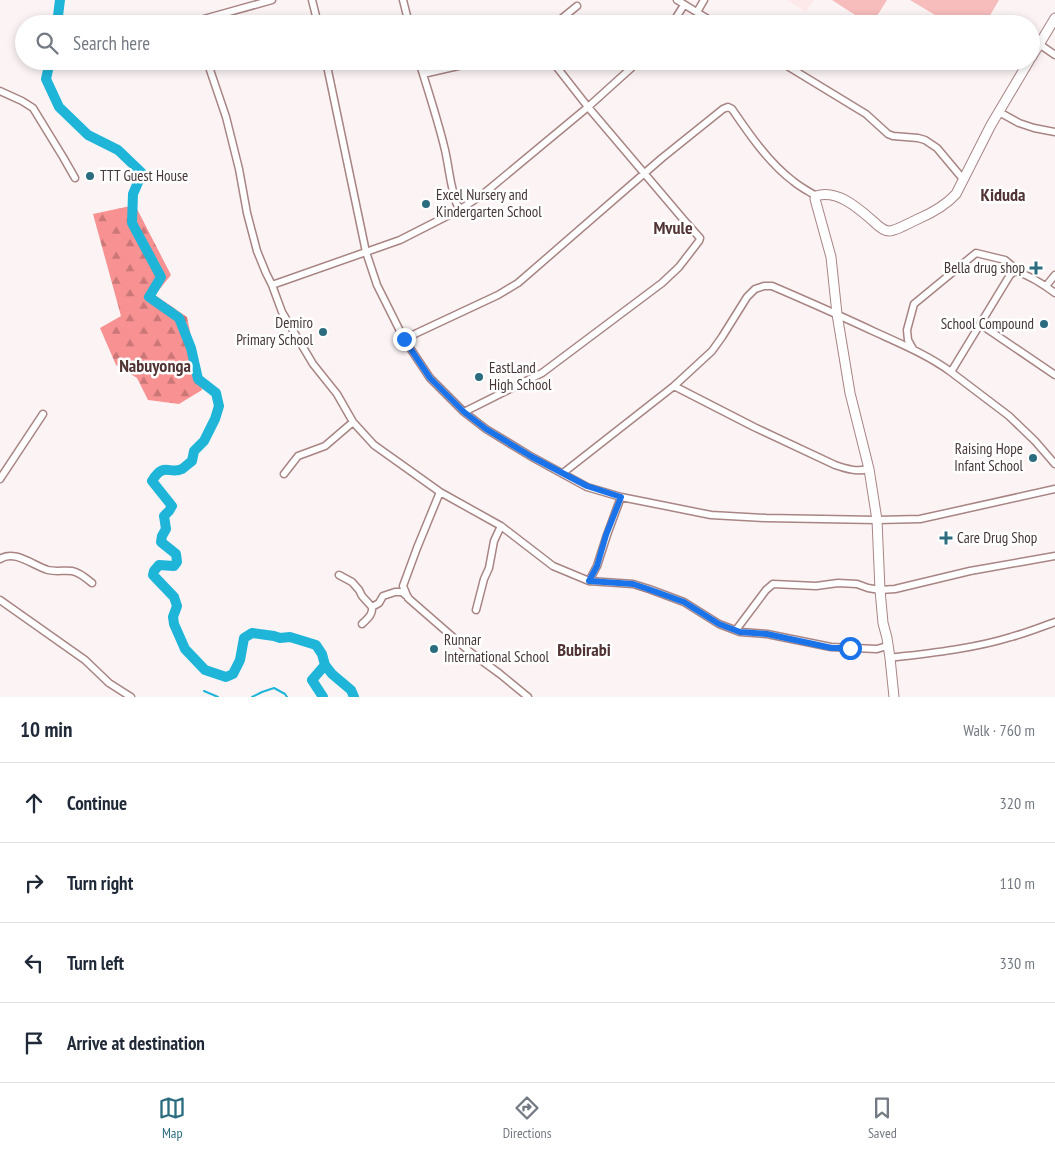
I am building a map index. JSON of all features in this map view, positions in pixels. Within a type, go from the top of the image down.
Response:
[{"type":"street","points":[[222,15],[272,0]]},
{"type":"street","points":[[312,0],[316,15]]},
{"type":"street","points":[[403,0],[407,15]]},
{"type":"street","points":[[677,0],[702,15]]},
{"type":"street","points":[[697,12],[704,0]]},
{"type":"street","points":[[677,15],[684,4]]},
{"type":"street","points":[[566,15],[577,6]]},
{"type":"street","points":[[1040,42],[1055,18]]},
{"type":"street","points":[[1040,45],[1055,55]]},
{"type":"street","points":[[211,70],[226,117],[257,251],[282,312],[313,364],[337,394],[353,422],[374,444],[440,492],[501,526],[552,566],[589,581],[633,584],[684,602],[719,624],[736,630],[767,634],[832,648],[877,649],[887,646]]},
{"type":"street","points":[[328,70],[366,252],[377,285],[404,339],[430,378],[464,412],[486,429],[532,457],[587,486],[621,497],[711,515],[766,518],[920,519],[1055,489]]},
{"type":"street","points":[[422,70],[446,151],[453,197],[459,210]]},
{"type":"street","points":[[423,74],[441,70]]},
{"type":"street","points":[[464,412],[542,373],[662,283],[679,268],[698,244],[700,238],[588,107],[559,70]]},
{"type":"street","points":[[272,285],[400,240],[459,210],[482,195],[588,107],[629,70]]},
{"type":"street","points":[[794,70],[866,114],[888,134],[925,140],[937,148],[963,179]]},
{"type":"street","points":[[404,339],[498,295],[518,283],[645,174],[728,107],[732,109],[749,134],[778,168],[793,181],[816,196],[823,194],[832,195],[848,201],[881,228],[889,231],[897,228],[933,212],[956,194],[991,125],[1024,70]]},
{"type":"street","points":[[0,91],[33,108],[75,178]]},
{"type":"street","points":[[999,112],[1019,123],[1055,132]]},
{"type":"street","points":[[816,196],[815,200],[831,257],[837,314],[850,393],[869,469],[877,520],[883,623],[890,658],[894,697]]},
{"type":"street","points":[[914,350],[908,340],[907,330],[914,304],[976,253],[1005,260],[1021,273]]},
{"type":"street","points":[[951,372],[1014,271],[1046,286],[1055,293]]},
{"type":"street","points":[[1046,286],[1055,275]]},
{"type":"street","points":[[563,473],[674,386],[712,352],[747,297],[755,289],[764,286],[772,286],[837,314],[944,366],[1010,416],[1055,464]]},
{"type":"street","points":[[980,324],[1055,375]]},
{"type":"street","points":[[674,386],[754,427],[835,465],[859,471],[869,469]]},
{"type":"street","points":[[0,479],[43,414]]},
{"type":"street","points":[[284,474],[298,456],[325,446],[353,422]]},
{"type":"street","points":[[408,598],[403,586],[440,492]]},
{"type":"street","points":[[589,581],[597,566],[606,535],[621,497]]},
{"type":"street","points":[[476,610],[494,540],[501,526]]},
{"type":"street","points":[[0,559],[3,556],[10,556],[50,571],[72,571],[92,583]]},
{"type":"street","points":[[736,630],[766,590],[773,584],[816,586],[838,583],[857,584],[880,590],[895,589],[970,571],[1055,556]]},
{"type":"street","points":[[339,576],[352,582],[372,607],[373,611],[362,624]]},
{"type":"street","points":[[372,607],[379,603],[383,596],[402,592],[470,652],[500,674],[524,696]]},
{"type":"street","points":[[0,600],[85,660],[109,683],[131,697]]},
{"type":"street","points":[[890,658],[945,652],[989,643],[1055,622]]},
{"type":"shaded area","points":[[787,0],[814,0],[806,12]]},
{"type":"shaded area","points":[[832,0],[887,0],[878,15],[855,15]]},
{"type":"shaded area","points":[[910,0],[999,0],[990,15],[935,15]]},
{"type":"green space","points":[[135,205],[171,275],[155,295],[187,317],[202,390],[179,404],[148,400],[137,378],[116,365],[100,328],[121,316],[93,214]]},
{"type":"waterway","points":[[58,15],[60,0]]},
{"type":"waterway","points":[[48,70],[46,79],[59,107],[88,135],[118,150],[142,173],[133,194],[132,223],[161,277],[149,297],[179,318],[191,348],[198,379],[216,393],[219,406],[204,441],[194,451],[192,461],[182,469],[163,470],[152,481],[172,506],[164,516],[166,529],[161,542],[176,554],[177,562],[174,566],[159,565],[153,575],[174,597],[177,606],[173,617],[174,624],[185,649],[205,670],[226,677],[233,674],[240,660],[244,638],[252,633],[280,638],[290,637],[316,645],[322,654],[325,665],[312,680],[323,697]]},
{"type":"waterway","points":[[325,665],[332,674],[351,690],[354,697]]},
{"type":"waterway","points":[[252,697],[274,688],[287,697]]},
{"type":"waterway","points":[[204,691],[218,697]]},
{"type":"place","name":"TTT Guest House","points":[[90,176]]},
{"type":"place","name":"Excel Nursery and Kindergarten School","points":[[426,204]]},
{"type":"place","name":"Bella drug shop","points":[[1036,268]]},
{"type":"place","name":"School Compound","points":[[1044,324]]},
{"type":"place","name":"Demiro Primary School","points":[[323,332]]},
{"type":"place","name":"EastLand High School","points":[[479,377]]},
{"type":"place","name":"Raising Hope Infant School","points":[[1033,458]]},
{"type":"place","name":"Care Drug Shop","points":[[946,538]]},
{"type":"place","name":"Runnar International School","points":[[434,649]]},
{"type":"district","name":"Kiduda","points":[[1003,195]]},
{"type":"district","name":"Mvule","points":[[673,228]]},
{"type":"district","name":"Nabuyonga","points":[[155,366]]},
{"type":"district","name":"Bubirabi","points":[[584,650]]},
{"type":"route","points":[[404,339],[430,378],[464,412],[486,429],[532,457],[587,486],[621,497],[606,535],[597,566],[589,581],[633,584],[648,589],[684,602],[719,624],[740,632],[767,634],[832,648],[850,648]]}]
